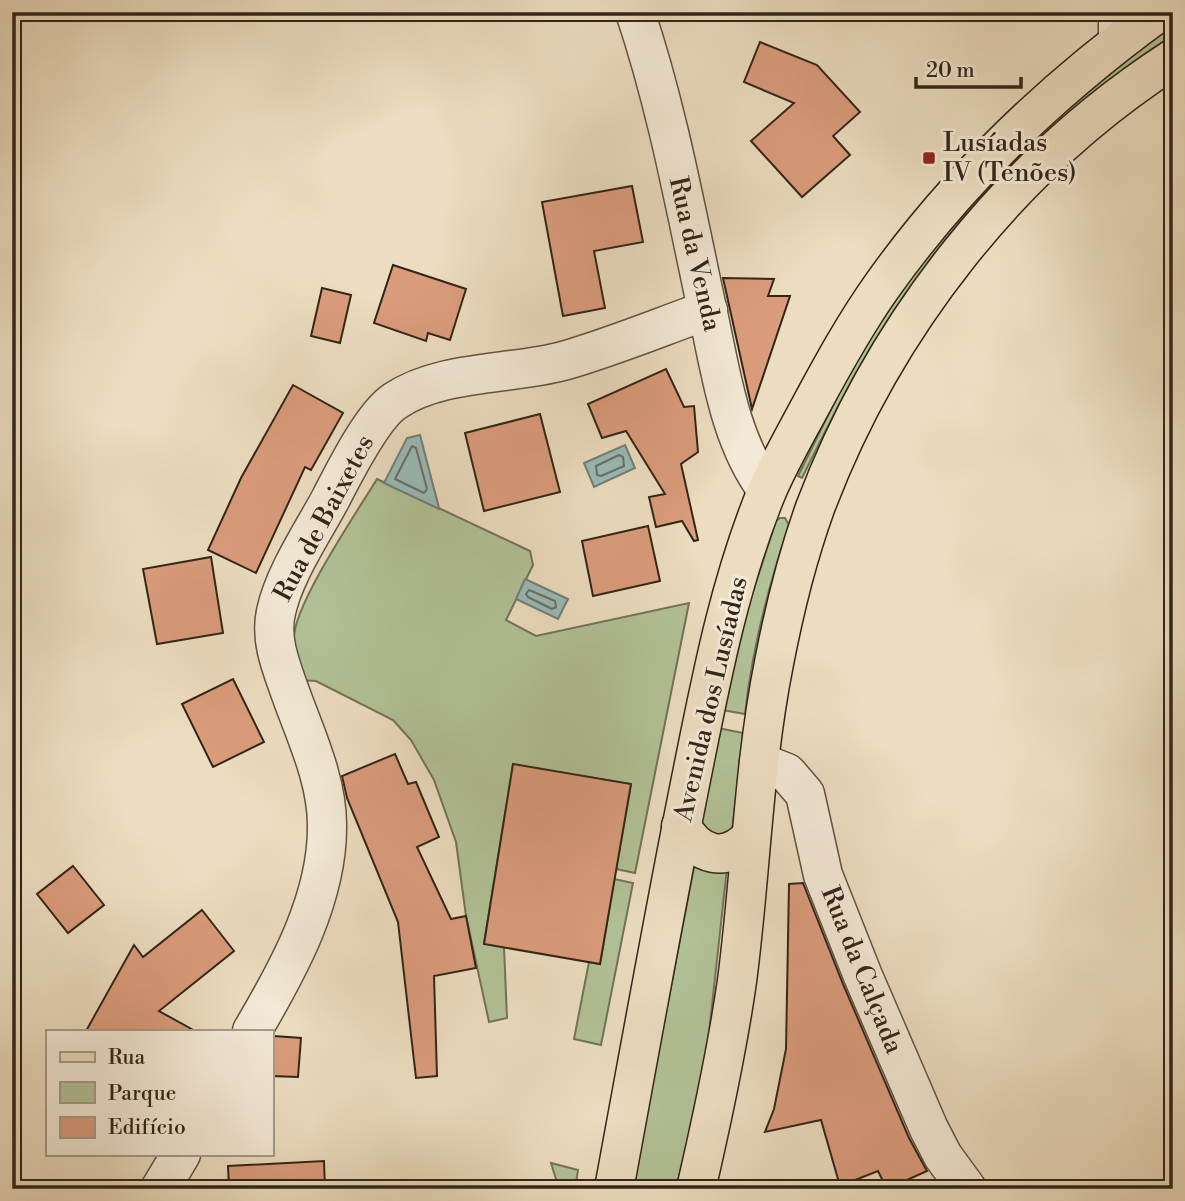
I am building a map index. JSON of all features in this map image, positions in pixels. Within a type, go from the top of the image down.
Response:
[{"type":"main road","name":"Avenida dos Lusíadas","points":[[614,1189],[714,663],[727,610],[767,490],[850,335],[911,248],[1002,143],[1058,90],[1118,27],[1159,12]]},
{"type":"main road","name":"Avenida dos Lusíadas","points":[[696,1189],[725,1060],[737,977],[759,762],[773,666],[782,622],[814,510],[850,427],[882,367],[911,319],[951,264],[993,214],[1032,174],[1088,121],[1158,68]]},
{"type":"main road","points":[[767,490],[814,510]]},
{"type":"main road","points":[[681,827],[695,846],[714,854],[743,846],[751,837]]},
{"type":"street","name":"Rua da Venda","points":[[635,12],[664,117],[726,393],[752,470],[767,490]]},
{"type":"street","name":"Rua de Baixetes","points":[[253,1030],[282,980],[312,908],[323,866],[327,825],[323,786],[274,642],[275,612],[287,580],[339,482],[375,423],[393,402],[416,391],[474,376],[524,370],[564,360],[708,310]]},
{"type":"street","name":"Rua da Calçada","points":[[759,762],[787,773],[805,794],[823,875],[863,976],[929,1129],[943,1156],[967,1189]]},
{"type":"street","points":[[160,1189],[180,1156]]},
{"type":"green space","points":[[1173,23],[1173,35],[1087,97],[1008,169],[938,249],[877,337],[802,478],[798,476],[842,387],[873,333],[928,254],[978,195],[1039,131]]},
{"type":"green space","points":[[377,479],[530,551],[533,565],[506,620],[536,636],[689,603],[635,873],[616,869],[631,784],[513,765],[484,943],[504,947],[507,1018],[489,1022],[466,916],[456,842],[434,780],[411,740],[393,720],[316,681],[298,680],[294,637],[297,622],[315,581]]},
{"type":"green space","points":[[785,518],[789,525],[762,618],[745,714],[722,710],[748,607],[776,521]]},
{"type":"green space","points":[[718,728],[743,733],[733,824],[731,831],[715,837],[702,825],[701,818]]},
{"type":"green space","points":[[695,862],[727,868],[700,1090],[676,1189],[632,1189]]},
{"type":"green space","points":[[614,879],[633,883],[601,1045],[574,1039],[589,962],[600,964]]},
{"type":"green space","points":[[551,1163],[578,1170],[575,1189],[559,1189]]},
{"type":"water","points":[[420,435],[439,509],[384,483],[407,438]]},
{"type":"water","points":[[625,445],[635,468],[594,487],[584,463]]},
{"type":"water","points":[[525,579],[568,599],[558,619],[516,599]]},
{"type":"building","points":[[760,42],[817,65],[860,112],[833,136],[850,155],[802,197],[751,141],[794,103],[744,82]]},
{"type":"building","points":[[632,186],[643,242],[594,251],[605,308],[563,316],[542,202]]},
{"type":"building","points":[[393,265],[466,289],[450,340],[428,333],[426,341],[374,323]]},
{"type":"building","points":[[723,278],[774,279],[768,296],[790,296],[752,409]]},
{"type":"building","points":[[322,288],[351,295],[340,343],[311,336]]},
{"type":"building","points":[[666,369],[684,407],[694,406],[698,452],[681,464],[698,540],[694,541],[682,521],[656,527],[649,497],[665,494],[626,431],[602,438],[588,404]]},
{"type":"building","points":[[293,385],[343,413],[311,470],[305,467],[256,573],[208,550],[241,478]]},
{"type":"building","points":[[540,414],[560,492],[484,511],[465,433]]},
{"type":"building","points":[[648,526],[660,581],[593,596],[582,541]]},
{"type":"building","points":[[211,557],[223,633],[157,644],[143,569]]},
{"type":"building","points":[[233,679],[264,742],[213,767],[182,704]]},
{"type":"building","points":[[395,754],[408,784],[416,782],[439,837],[417,847],[451,919],[466,916],[476,968],[434,976],[437,1076],[416,1078],[398,922],[347,798],[342,776]]},
{"type":"building","points":[[513,764],[631,784],[600,964],[484,944]]},
{"type":"building","points":[[73,866],[104,905],[68,933],[37,894]]},
{"type":"building","points":[[803,883],[909,1138],[927,1171],[887,1189],[878,1171],[840,1186],[821,1120],[765,1132],[774,1109],[786,1049],[789,884]]},
{"type":"building","points":[[202,910],[234,951],[159,1011],[193,1030],[87,1030],[134,945],[143,957]]},
{"type":"building","points":[[273,1038],[301,1038],[298,1077],[273,1076]]},
{"type":"building","points":[[324,1161],[325,1189],[229,1189],[228,1166]]},
{"type":"place","name":"Lusíadas IV (Tenões)","points":[[929,158]]}]
